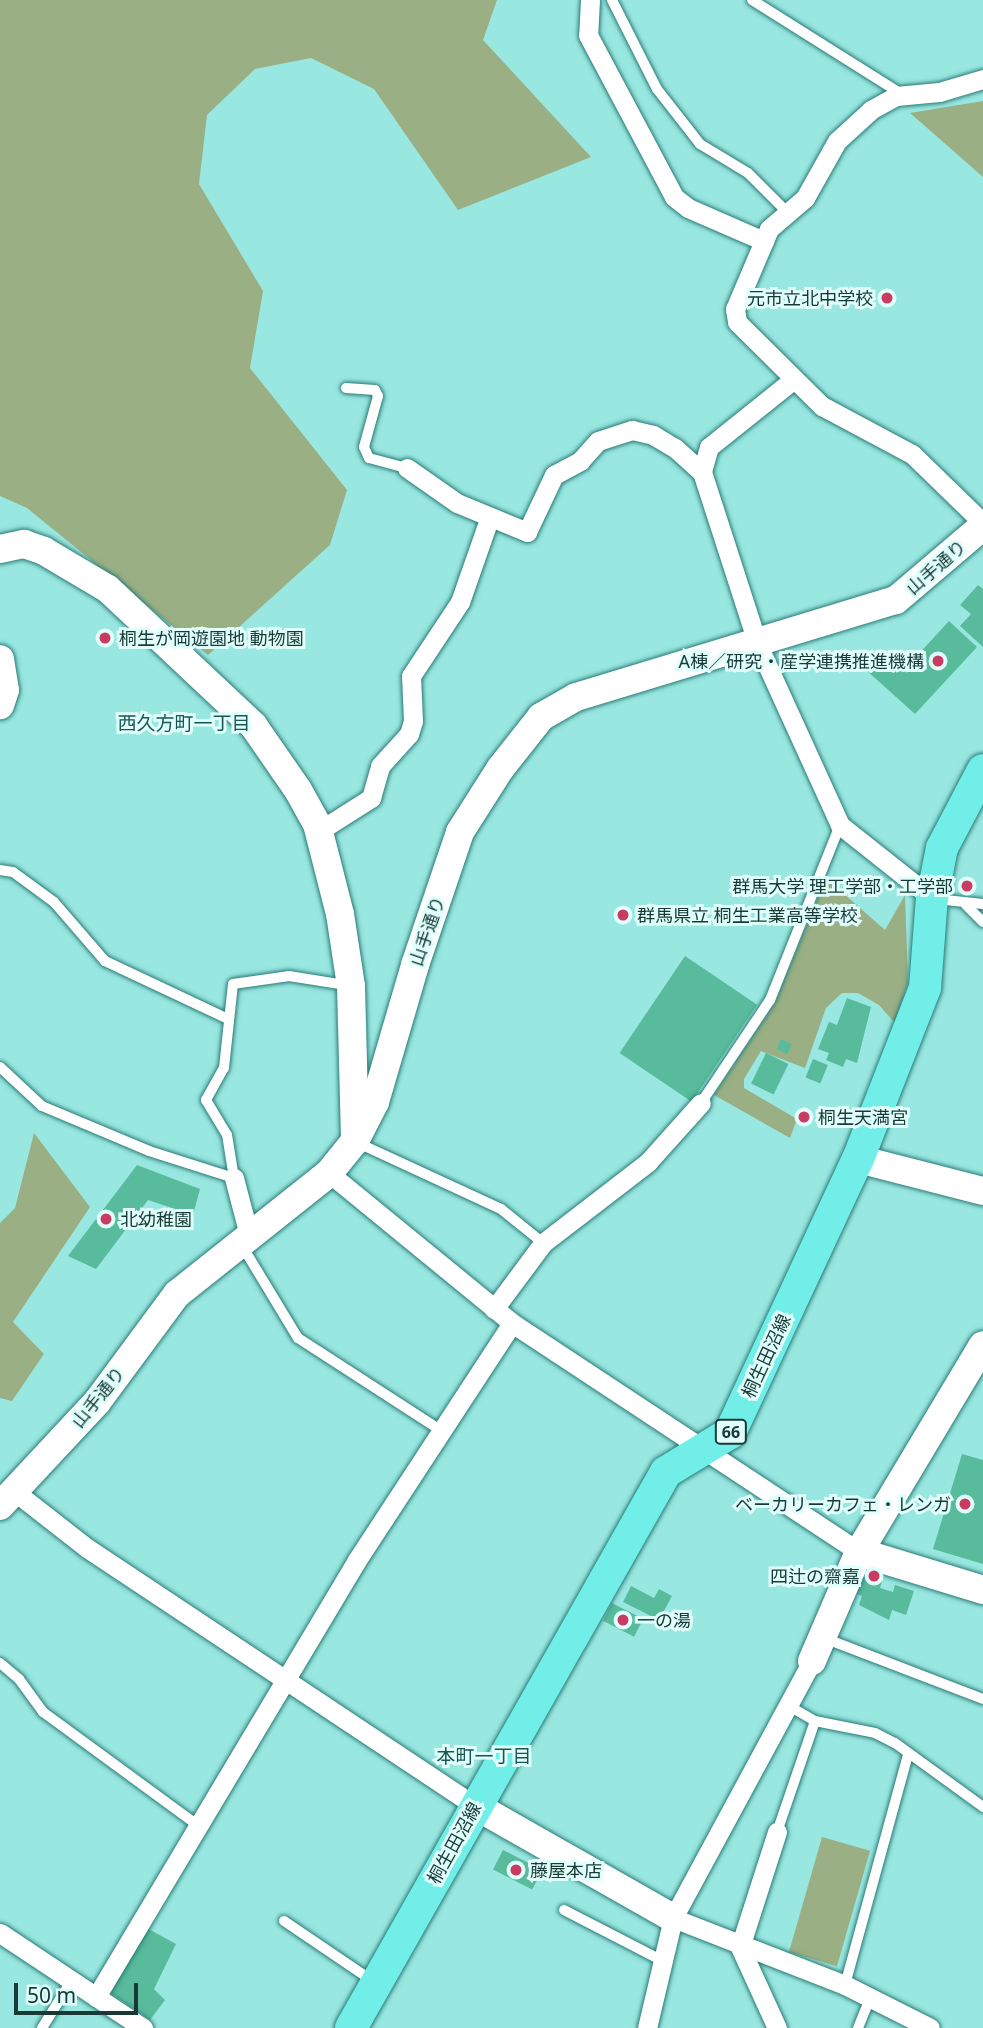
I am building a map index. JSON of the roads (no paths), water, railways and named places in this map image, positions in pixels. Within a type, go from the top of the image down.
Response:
[{"type":"main road","name":"桐生田沼線","points":[[351,2028],[474,1805],[666,1472],[730,1433],[858,1159],[925,988],[932,898],[942,848],[983,769]]},
{"type":"street","points":[[590,0],[588,35],[674,197],[688,208],[764,241]]},
{"type":"street","points":[[983,79],[903,96],[871,110],[837,141],[804,198],[769,229],[735,309],[737,322],[835,416],[869,429],[912,454],[983,524]]},
{"type":"street","points":[[702,472],[709,447],[794,379]]},
{"type":"street","points":[[407,468],[489,519],[527,532],[554,475],[580,461],[598,441],[632,430],[675,447],[702,472],[758,645],[840,825],[932,898]]},
{"type":"street","points":[[319,831],[371,798],[380,766],[409,734],[413,721],[411,676],[460,602],[489,519]]},
{"type":"street","name":"山手通り","points":[[7,1498],[97,1402],[177,1294],[329,1173],[355,1141],[376,1102],[415,965],[460,832],[500,769],[541,718],[576,697],[758,645],[896,600],[983,524]]},
{"type":"street","points":[[0,549],[24,544],[44,551],[108,589],[222,695],[278,757],[319,831],[351,986],[355,1141]]},
{"type":"street","points":[[0,659],[5,690],[0,705]]},
{"type":"street","points":[[495,1309],[543,1242],[648,1162],[701,1103]]},
{"type":"street","points":[[858,1159],[983,1191]]},
{"type":"street","points":[[329,1173],[512,1323],[859,1552],[983,1590]]},
{"type":"street","points":[[234,1178],[244,1238]]},
{"type":"street","points":[[96,1997],[196,1825],[288,1681],[357,1560],[512,1323]]},
{"type":"street","points":[[647,2028],[673,1918],[818,1650],[859,1552],[983,1345]]},
{"type":"street","points":[[7,1498],[87,1548],[474,1805],[673,1918],[740,1947],[845,1985],[930,2028]]},
{"type":"street","points":[[777,1832],[740,1947],[777,2028]]},
{"type":"street","points":[[0,1933],[143,2028]]},
{"type":"lane","points":[[612,0],[657,89],[700,144],[748,173],[788,213]]},
{"type":"lane","points":[[752,0],[889,83],[903,96]]},
{"type":"lane","points":[[346,388],[375,390],[378,396],[364,447],[369,457],[407,468]]},
{"type":"lane","points":[[701,1103],[769,1000],[840,825]]},
{"type":"lane","points":[[0,870],[13,872],[54,902],[105,961],[226,1018]]},
{"type":"lane","points":[[932,898],[966,905],[983,904]]},
{"type":"lane","points":[[966,905],[983,922]]},
{"type":"lane","points":[[0,1067],[43,1106],[149,1151],[234,1178],[227,1135],[206,1100],[224,1068],[226,1018],[233,984],[289,976],[351,986]]},
{"type":"lane","points":[[355,1141],[500,1209],[543,1242]]},
{"type":"lane","points":[[244,1238],[299,1338],[440,1430]]},
{"type":"lane","points":[[818,1650],[983,1699]]},
{"type":"lane","points":[[0,1663],[19,1679],[43,1712],[196,1825]]},
{"type":"lane","points":[[789,1706],[815,1721],[875,1733],[983,1807]]},
{"type":"lane","points":[[777,1832],[815,1721]]},
{"type":"lane","points":[[845,1985],[908,1754]]},
{"type":"lane","points":[[564,1910],[661,1960]]},
{"type":"lane","points":[[284,1921],[376,1983]]},
{"type":"lane","points":[[42,2028],[72,1980]]},
{"type":"lane","points":[[858,2028],[870,1998]]},
{"type":"place","name":"元市立北中学校","points":[[887,298]]},
{"type":"place","name":"桐生が岡遊園地 動物園","points":[[105,638]]},
{"type":"place","name":"A棟／研究・産学連携推進機構","points":[[938,661]]},
{"type":"place","name":"群馬大学 理工学部・工学部","points":[[967,886]]},
{"type":"place","name":"群馬県立 桐生工業高等学校","points":[[623,915]]},
{"type":"place","name":"桐生天満宮","points":[[804,1117]]},
{"type":"place","name":"北幼稚園","points":[[106,1219]]},
{"type":"place","name":"ベーカリーカフェ・レンガ","points":[[965,1504]]},
{"type":"place","name":"四辻の齋嘉","points":[[874,1576]]},
{"type":"place","name":"一の湯","points":[[623,1620]]},
{"type":"place","name":"藤屋本店","points":[[516,1870]]},
{"type":"district","name":"西久方町一丁目","points":[[184,724]]},
{"type":"district","name":"本町一丁目","points":[[484,1757]]}]
